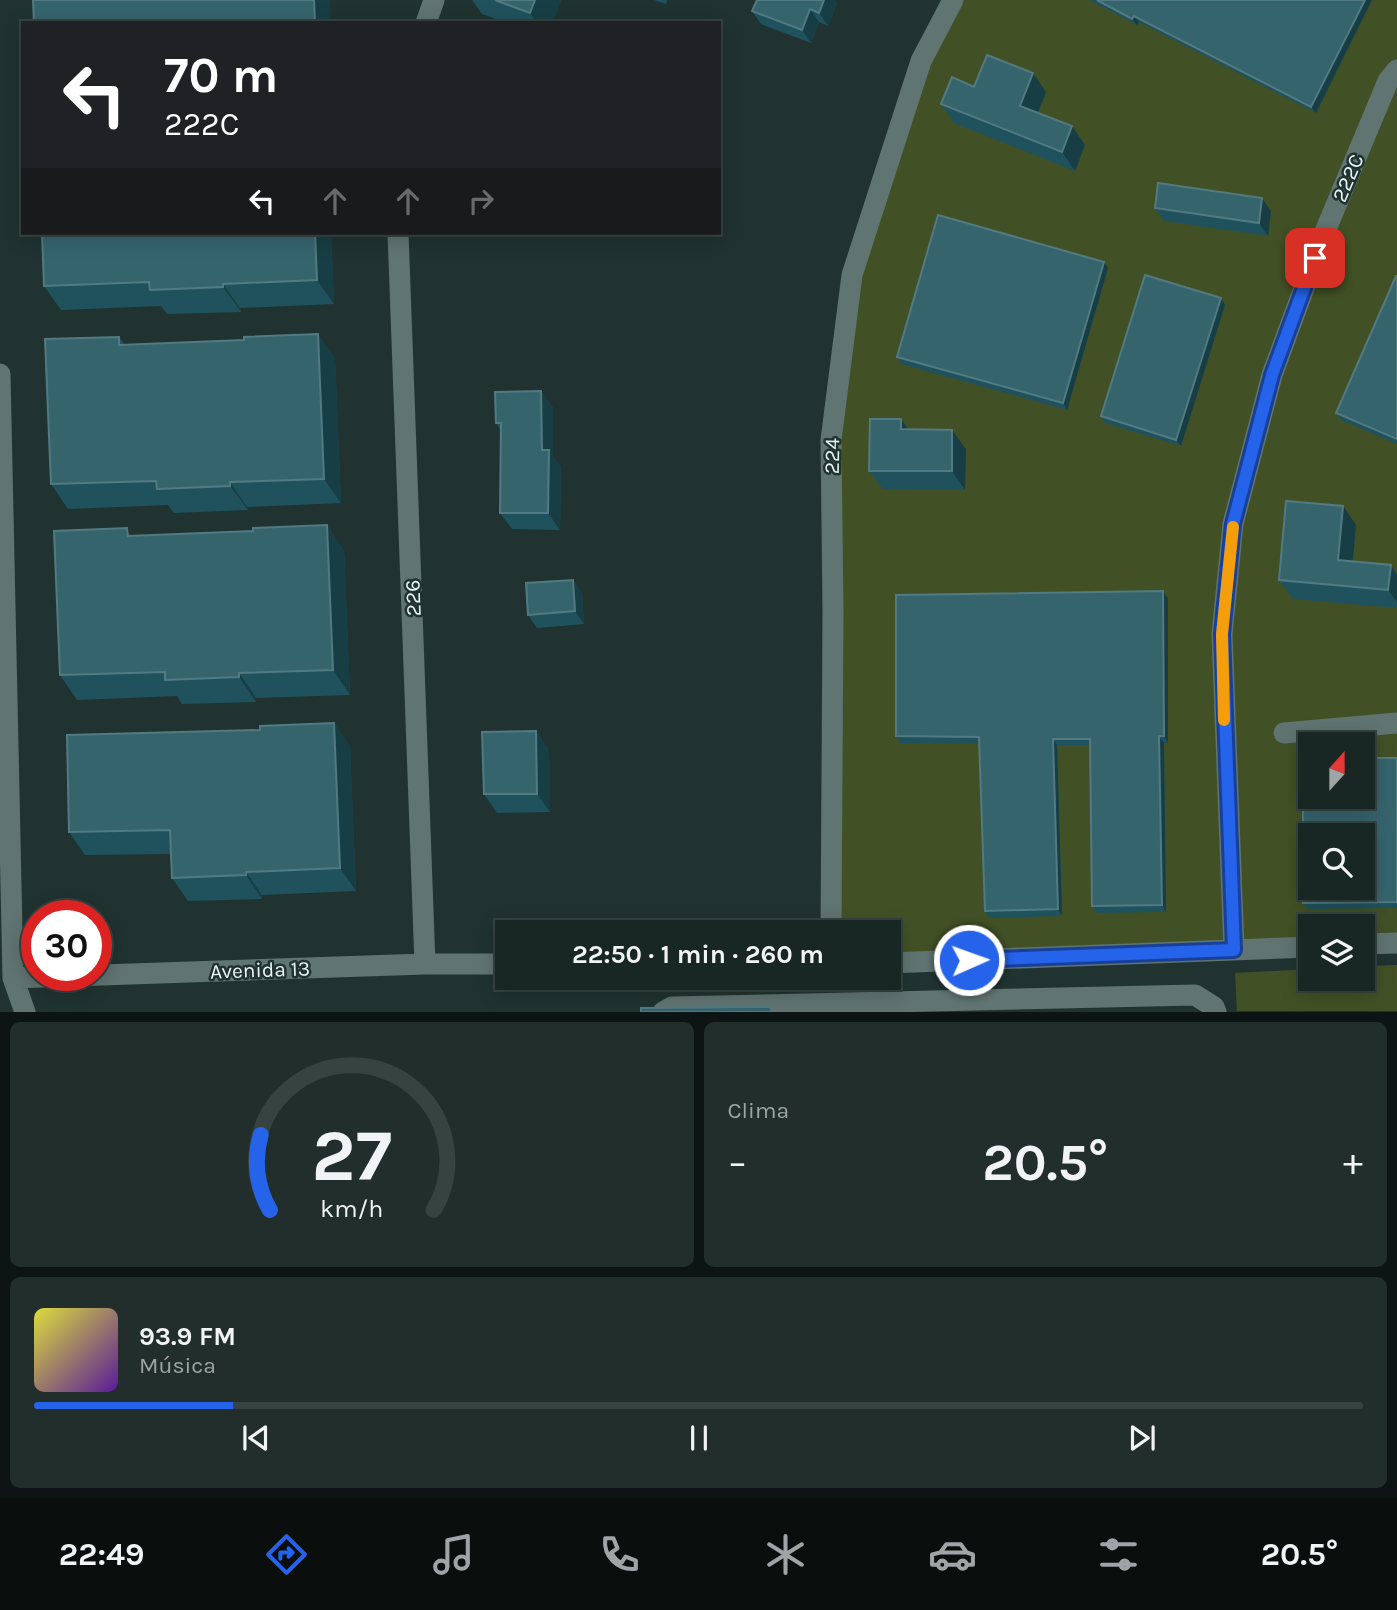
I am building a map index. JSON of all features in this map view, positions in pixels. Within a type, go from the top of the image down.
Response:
[{"type":"street","points":[[427,21],[433,0]]},
{"type":"street","name":"224","points":[[831,920],[831,440],[852,275],[921,61],[953,0]]},
{"type":"street","name":"222C","points":[[1234,950],[1222,634],[1233,524],[1272,375],[1324,234],[1388,81],[1397,69]]},
{"type":"street","name":"226","points":[[398,235],[425,964]]},
{"type":"street","points":[[0,374],[13,978],[25,1012]]},
{"type":"street","points":[[1284,733],[1397,723]]},
{"type":"street","points":[[1375,944],[1397,943]]},
{"type":"street","points":[[901,963],[1298,948]]},
{"type":"street","name":"Avenida 13","points":[[13,978],[495,964]]},
{"type":"street","points":[[663,1012],[672,1007],[1001,1006],[1195,995],[1214,1007],[1216,1012]]},
{"type":"green space","points":[[953,0],[1397,0],[1397,943],[1375,944],[1375,914],[1298,914],[1298,947],[901,963],[901,920],[831,920],[832,574],[852,275]]},
{"type":"green space","points":[[1397,965],[1397,1011],[1237,1011],[1235,973],[1298,970],[1298,991],[1375,991],[1375,966]]},
{"type":"building","points":[[33,0],[314,0],[315,21],[34,21]]},
{"type":"building","points":[[495,0],[535,0],[530,13]]},
{"type":"building","points":[[757,0],[824,0],[819,13],[810,9],[802,30],[752,11]]},
{"type":"building","points":[[1097,0],[1365,0],[1311,107],[1134,16],[1132,19]]},
{"type":"building","points":[[987,55],[1033,73],[1020,106],[1072,126],[1062,152],[941,104],[952,77],[974,87]]},
{"type":"building","points":[[1158,183],[1262,198],[1259,223],[1155,208]]},
{"type":"building","points":[[938,215],[1104,262],[1063,403],[897,357]]},
{"type":"building","points":[[42,235],[315,235],[317,280],[150,290],[149,282],[44,286]]},
{"type":"building","points":[[1145,275],[1221,298],[1176,440],[1101,416]]},
{"type":"building","points":[[1397,276],[1397,439],[1336,413]]},
{"type":"building","points":[[318,334],[324,479],[230,482],[230,486],[157,489],[156,481],[51,484],[45,339],[119,337],[119,345]]},
{"type":"building","points":[[541,391],[542,450],[549,450],[548,513],[500,513],[501,423],[496,423],[495,392]]},
{"type":"building","points":[[870,419],[901,419],[901,429],[952,430],[952,471],[869,471]]},
{"type":"building","points":[[1286,501],[1343,506],[1338,560],[1391,565],[1388,590],[1279,580]]},
{"type":"building","points":[[327,525],[333,670],[239,673],[239,677],[165,680],[165,672],[60,675],[54,531],[127,528],[128,536]]},
{"type":"building","points":[[573,580],[575,611],[528,615],[526,583]]},
{"type":"building","points":[[1163,591],[1164,736],[1159,736],[1162,905],[1092,906],[1090,739],[1053,739],[1058,909],[985,911],[979,737],[896,736],[896,595]]},
{"type":"building","points":[[334,723],[340,868],[172,878],[170,830],[69,832],[67,735],[260,730],[260,726]]},
{"type":"building","points":[[536,731],[537,794],[484,794],[482,732]]},
{"type":"building","points":[[1376,758],[1397,758],[1397,902],[1303,903],[1303,900],[1375,900],[1375,823],[1303,823],[1303,809],[1375,809]]},
{"type":"building","points":[[771,1007],[771,1012],[641,1012],[641,1008]]},
{"type":"slow traffic","points":[[1224,720],[1222,634],[1233,527]]},
{"type":"route","points":[[969,960],[1234,950],[1222,634],[1233,524],[1272,375],[1315,258]]}]
